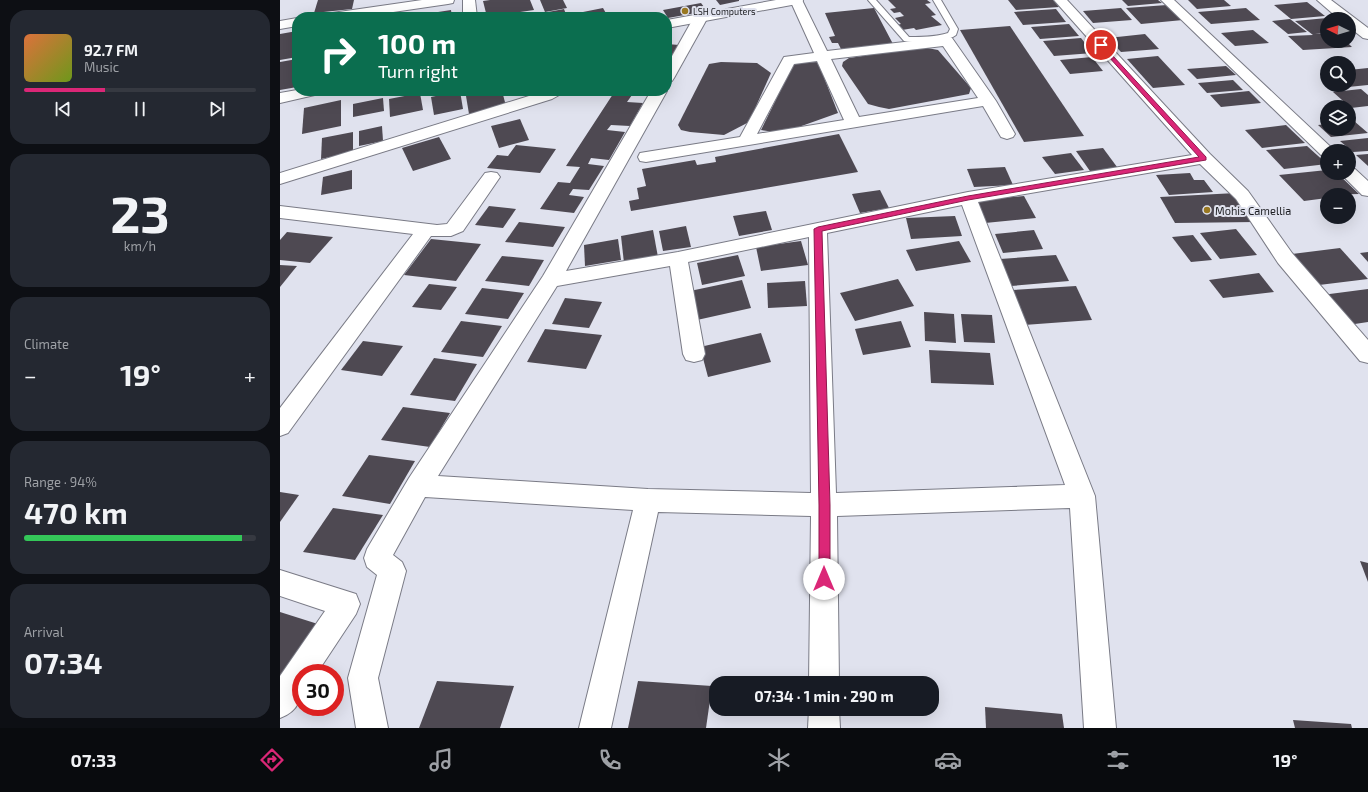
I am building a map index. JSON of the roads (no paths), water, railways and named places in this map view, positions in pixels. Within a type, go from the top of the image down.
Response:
[{"type":"street","points":[[366,12],[448,0]]},
{"type":"street","points":[[469,0],[470,12]]},
{"type":"street","points":[[672,23],[797,0],[854,124]]},
{"type":"street","points":[[1060,0],[1204,158],[1242,195],[1285,258],[1368,355]]},
{"type":"street","points":[[1168,0],[1320,144]]},
{"type":"street","points":[[1323,0],[1338,12]]},
{"type":"street","points":[[672,69],[701,17]]},
{"type":"street","points":[[280,25],[292,23]]},
{"type":"street","points":[[1356,26],[1368,35]]},
{"type":"street","points":[[746,140],[789,60],[947,41],[988,102],[1007,134]]},
{"type":"street","points":[[280,98],[292,96]]},
{"type":"street","points":[[280,179],[547,96]]},
{"type":"street","points":[[372,728],[363,678],[392,571],[377,558],[418,486],[551,280],[656,96]]},
{"type":"street","points":[[646,157],[988,102]]},
{"type":"street","points":[[551,280],[678,258],[968,198],[1204,158]]},
{"type":"street","points":[[280,212],[426,230],[446,231],[456,227],[492,177]]},
{"type":"street","points":[[1356,180],[1368,191]]},
{"type":"street","points":[[968,198],[1082,496],[1100,728]]},
{"type":"street","points":[[818,229],[824,505],[824,676]]},
{"type":"street","points":[[280,426],[426,230]]},
{"type":"street","points":[[678,258],[694,354]]},
{"type":"street","points":[[418,486],[648,500],[824,505],[1082,496]]},
{"type":"street","points":[[595,728],[648,500]]},
{"type":"street","points":[[280,583],[346,604],[280,703]]},
{"type":"street","points":[[824,716],[824,728]]},
{"type":"lane","points":[[872,0],[907,40],[918,40],[944,38],[952,35],[954,29],[937,0]]},
{"type":"place","name":"LSH Computers","points":[[685,11]]},
{"type":"place","name":"Mohis Camellia","points":[[1207,210]]}]
